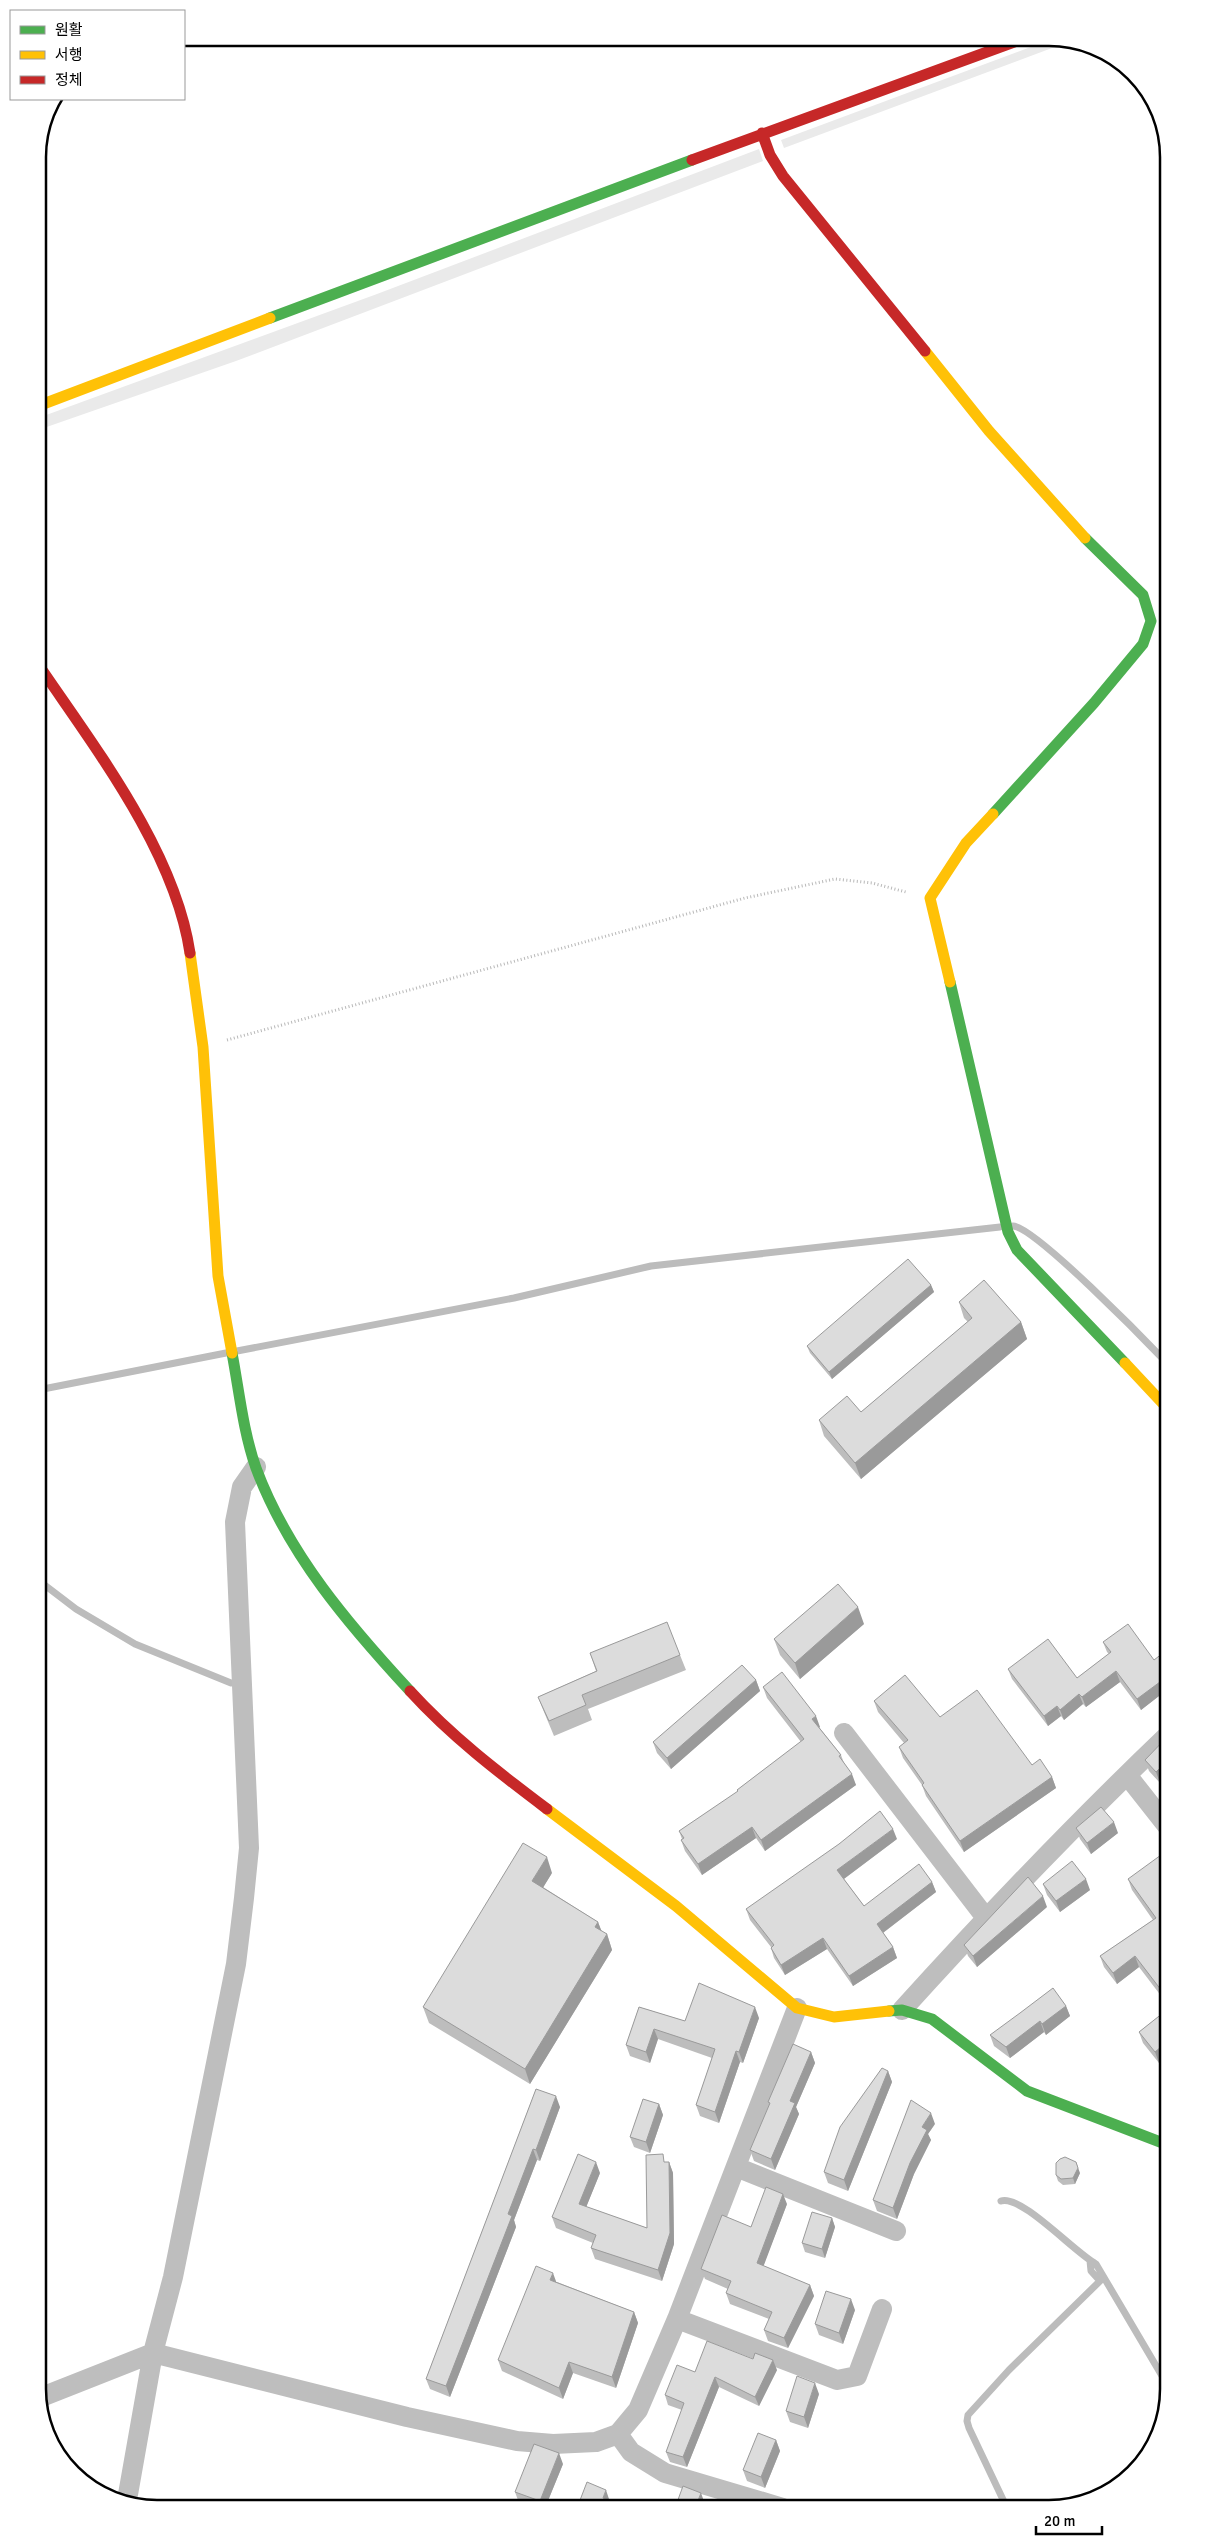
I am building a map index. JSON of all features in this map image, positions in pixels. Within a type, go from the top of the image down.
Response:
[{"type":"street","points":[[46,403],[762,133],[1003,46]]},
{"type":"street","points":[[762,133],[770,155],[783,176],[989,431],[1087,540],[1142,595],[1151,621],[1143,644],[1094,703],[966,843],[930,898],[1008,1232],[1017,1250],[1160,1401]]},
{"type":"street","points":[[46,676],[141,821],[167,873],[190,950],[202,1047],[218,1276],[256,1467],[276,1514],[324,1591],[372,1650],[440,1724],[477,1756],[676,1906],[797,2008],[834,2017],[902,2010],[932,2019],[1027,2091],[1160,2142]]},
{"type":"street","points":[[128,2496],[154,2353],[173,2277],[236,1964],[244,1898],[248,1830],[235,1522],[242,1487],[256,1467]]},
{"type":"street","points":[[844,1733],[986,1918]]},
{"type":"street","points":[[902,2010],[986,1918],[1160,1744]]},
{"type":"street","points":[[1127,1775],[1160,1817]]},
{"type":"street","points":[[46,2395],[154,2353],[406,2417],[517,2441],[554,2444],[596,2442],[618,2434],[638,2410],[677,2319],[797,2008]]},
{"type":"street","points":[[736,2167],[896,2231]]},
{"type":"street","points":[[677,2319],[837,2380],[857,2376],[882,2309]]},
{"type":"street","points":[[618,2434],[631,2452],[665,2473],[757,2500]]},
{"type":"path","points":[[202,1047],[745,898],[835,879],[872,882],[930,898]]},
{"type":"shaded area","points":[[1034,46],[1057,46],[784,148],[781,140]]},
{"type":"shaded area","points":[[759,149],[763,161],[236,361],[46,427],[46,415],[377,294]]},
{"type":"building","points":[[908,1259],[931,1285],[829,1372],[807,1346]]},
{"type":"building","points":[[984,1280],[1021,1322],[855,1463],[819,1420],[847,1396],[861,1412],[972,1318],[959,1302]]},
{"type":"building","points":[[838,1584],[858,1607],[795,1663],[774,1639]]},
{"type":"building","points":[[667,1622],[680,1655],[582,1695],[586,1705],[549,1721],[538,1697],[597,1671],[590,1653]]},
{"type":"building","points":[[1128,1624],[1154,1660],[1160,1655],[1160,1682],[1137,1699],[1116,1671],[1082,1697],[1079,1694],[1060,1710],[1057,1706],[1044,1716],[1008,1669],[1048,1639],[1077,1678],[1111,1652],[1103,1642]]},
{"type":"building","points":[[742,1665],[756,1680],[667,1758],[653,1742]]},
{"type":"building","points":[[782,1672],[816,1716],[812,1719],[841,1755],[839,1756],[852,1774],[761,1840],[752,1827],[698,1864],[681,1840],[684,1838],[679,1831],[738,1791],[804,1739],[763,1687]]},
{"type":"building","points":[[905,1675],[940,1717],[977,1690],[1032,1765],[1040,1759],[1052,1777],[960,1841],[899,1747],[908,1740],[874,1701]]},
{"type":"building","points":[[1160,1744],[1160,1768],[1156,1772],[1145,1760]]},
{"type":"building","points":[[1101,1807],[1114,1822],[1087,1843],[1076,1828]]},
{"type":"building","points":[[880,1811],[893,1829],[837,1870],[864,1906],[919,1864],[932,1882],[877,1924],[893,1947],[849,1976],[823,1938],[781,1965],[771,1948],[774,1945],[746,1909],[839,1844]]},
{"type":"building","points":[[523,1843],[547,1857],[532,1881],[598,1922],[595,1927],[607,1934],[525,2069],[423,2007]]},
{"type":"building","points":[[1160,1856],[1160,1989],[1135,1956],[1113,1973],[1100,1956],[1156,1918],[1128,1879]]},
{"type":"building","points":[[1072,1861],[1086,1879],[1056,1901],[1043,1884]]},
{"type":"building","points":[[1028,1877],[1043,1896],[973,1956],[964,1945]]},
{"type":"building","points":[[699,1983],[755,2007],[739,2052],[736,2051],[715,2112],[696,2105],[715,2049],[654,2029],[646,2052],[626,2045],[639,2007],[685,2021]]},
{"type":"building","points":[[1053,1988],[1066,2006],[1042,2024],[1040,2021],[1006,2047],[990,2035],[1020,2013]]},
{"type":"building","points":[[1160,2015],[1160,2048],[1155,2052],[1139,2032]]},
{"type":"building","points":[[793,2044],[811,2052],[790,2101],[795,2103],[771,2159],[750,2150]]},
{"type":"building","points":[[882,2068],[888,2071],[844,2180],[824,2172],[840,2127]]},
{"type":"building","points":[[536,2089],[556,2096],[536,2150],[533,2149],[508,2214],[512,2216],[446,2386],[426,2379]]},
{"type":"building","points":[[643,2099],[659,2104],[646,2142],[630,2137]]},
{"type":"building","points":[[911,2100],[931,2113],[922,2127],[927,2130],[910,2163],[893,2208],[873,2200]]},
{"type":"building","points":[[578,2154],[596,2162],[579,2204],[647,2228],[646,2155],[663,2154],[664,2162],[669,2162],[670,2233],[658,2270],[591,2248],[596,2235],[552,2217]]},
{"type":"building","points":[[1065,2157],[1076,2162],[1078,2168],[1073,2178],[1061,2179],[1056,2175],[1056,2163]]},
{"type":"building","points":[[766,2187],[783,2194],[757,2263],[810,2285],[784,2338],[764,2330],[772,2312],[726,2293],[731,2281],[701,2269],[722,2215],[751,2227]]},
{"type":"building","points":[[812,2212],[832,2218],[822,2249],[802,2243]]},
{"type":"building","points":[[536,2266],[553,2273],[550,2280],[634,2312],[612,2377],[569,2362],[559,2388],[498,2360]]},
{"type":"building","points":[[826,2291],[851,2299],[839,2333],[815,2324]]},
{"type":"building","points":[[707,2341],[753,2359],[755,2353],[773,2360],[755,2397],[715,2377],[683,2457],[666,2452],[684,2403],[665,2395],[677,2365],[695,2372]]},
{"type":"building","points":[[797,2376],[815,2383],[804,2417],[786,2411]]},
{"type":"building","points":[[758,2433],[776,2440],[761,2477],[743,2470]]},
{"type":"building","points":[[534,2444],[559,2453],[540,2500],[515,2492]]},
{"type":"building","points":[[587,2482],[606,2490],[603,2498],[608,2500],[580,2500]]},
{"type":"building","points":[[683,2486],[701,2493],[698,2500],[678,2500]]},
{"type":"waterway","points":[[1013,1226],[1025,1231],[1066,1264],[1160,1356]]},
{"type":"waterway","points":[[237,1351],[514,1298],[651,1266],[1000,1227]]},
{"type":"waterway","points":[[46,1388],[226,1353]]},
{"type":"waterway","points":[[46,1586],[76,1609],[135,1644],[231,1683]]},
{"type":"waterway","points":[[1001,2201],[1010,2201],[1021,2206],[1096,2264],[1160,2372]]},
{"type":"waterway","points":[[1003,2500],[969,2428],[968,2415],[1009,2370],[1100,2281],[1091,2271],[1090,2261]]},
{"type":"traffic: fast","points":[[270,318],[692,160]]},
{"type":"traffic: fast","points":[[993,814],[1094,703],[1143,644],[1151,621],[1143,595],[1085,538]]},
{"type":"traffic: fast","points":[[950,982],[1008,1232],[1017,1250],[1125,1363]]},
{"type":"traffic: fast","points":[[232,1353],[252,1454],[269,1500],[285,1530],[322,1587],[410,1691]]},
{"type":"traffic: fast","points":[[889,2011],[902,2010],[932,2019],[1027,2091],[1160,2142]]},
{"type":"traffic: slow","points":[[46,403],[270,318]]},
{"type":"traffic: slow","points":[[925,351],[989,431],[1085,538]]},
{"type":"traffic: slow","points":[[950,982],[930,898],[966,843],[993,814]]},
{"type":"traffic: slow","points":[[190,953],[203,1047],[218,1276],[232,1353]]},
{"type":"traffic: slow","points":[[1125,1363],[1160,1400]]},
{"type":"traffic: slow","points":[[547,1809],[676,1906],[797,2008],[834,2017],[889,2011]]},
{"type":"traffic: jam","points":[[692,160],[1003,46]]},
{"type":"traffic: jam","points":[[762,133],[770,155],[783,176],[925,351]]},
{"type":"traffic: jam","points":[[46,675],[107,765],[150,839],[168,877],[182,915],[190,953]]},
{"type":"traffic: jam","points":[[410,1691],[458,1738],[547,1809]]}]
